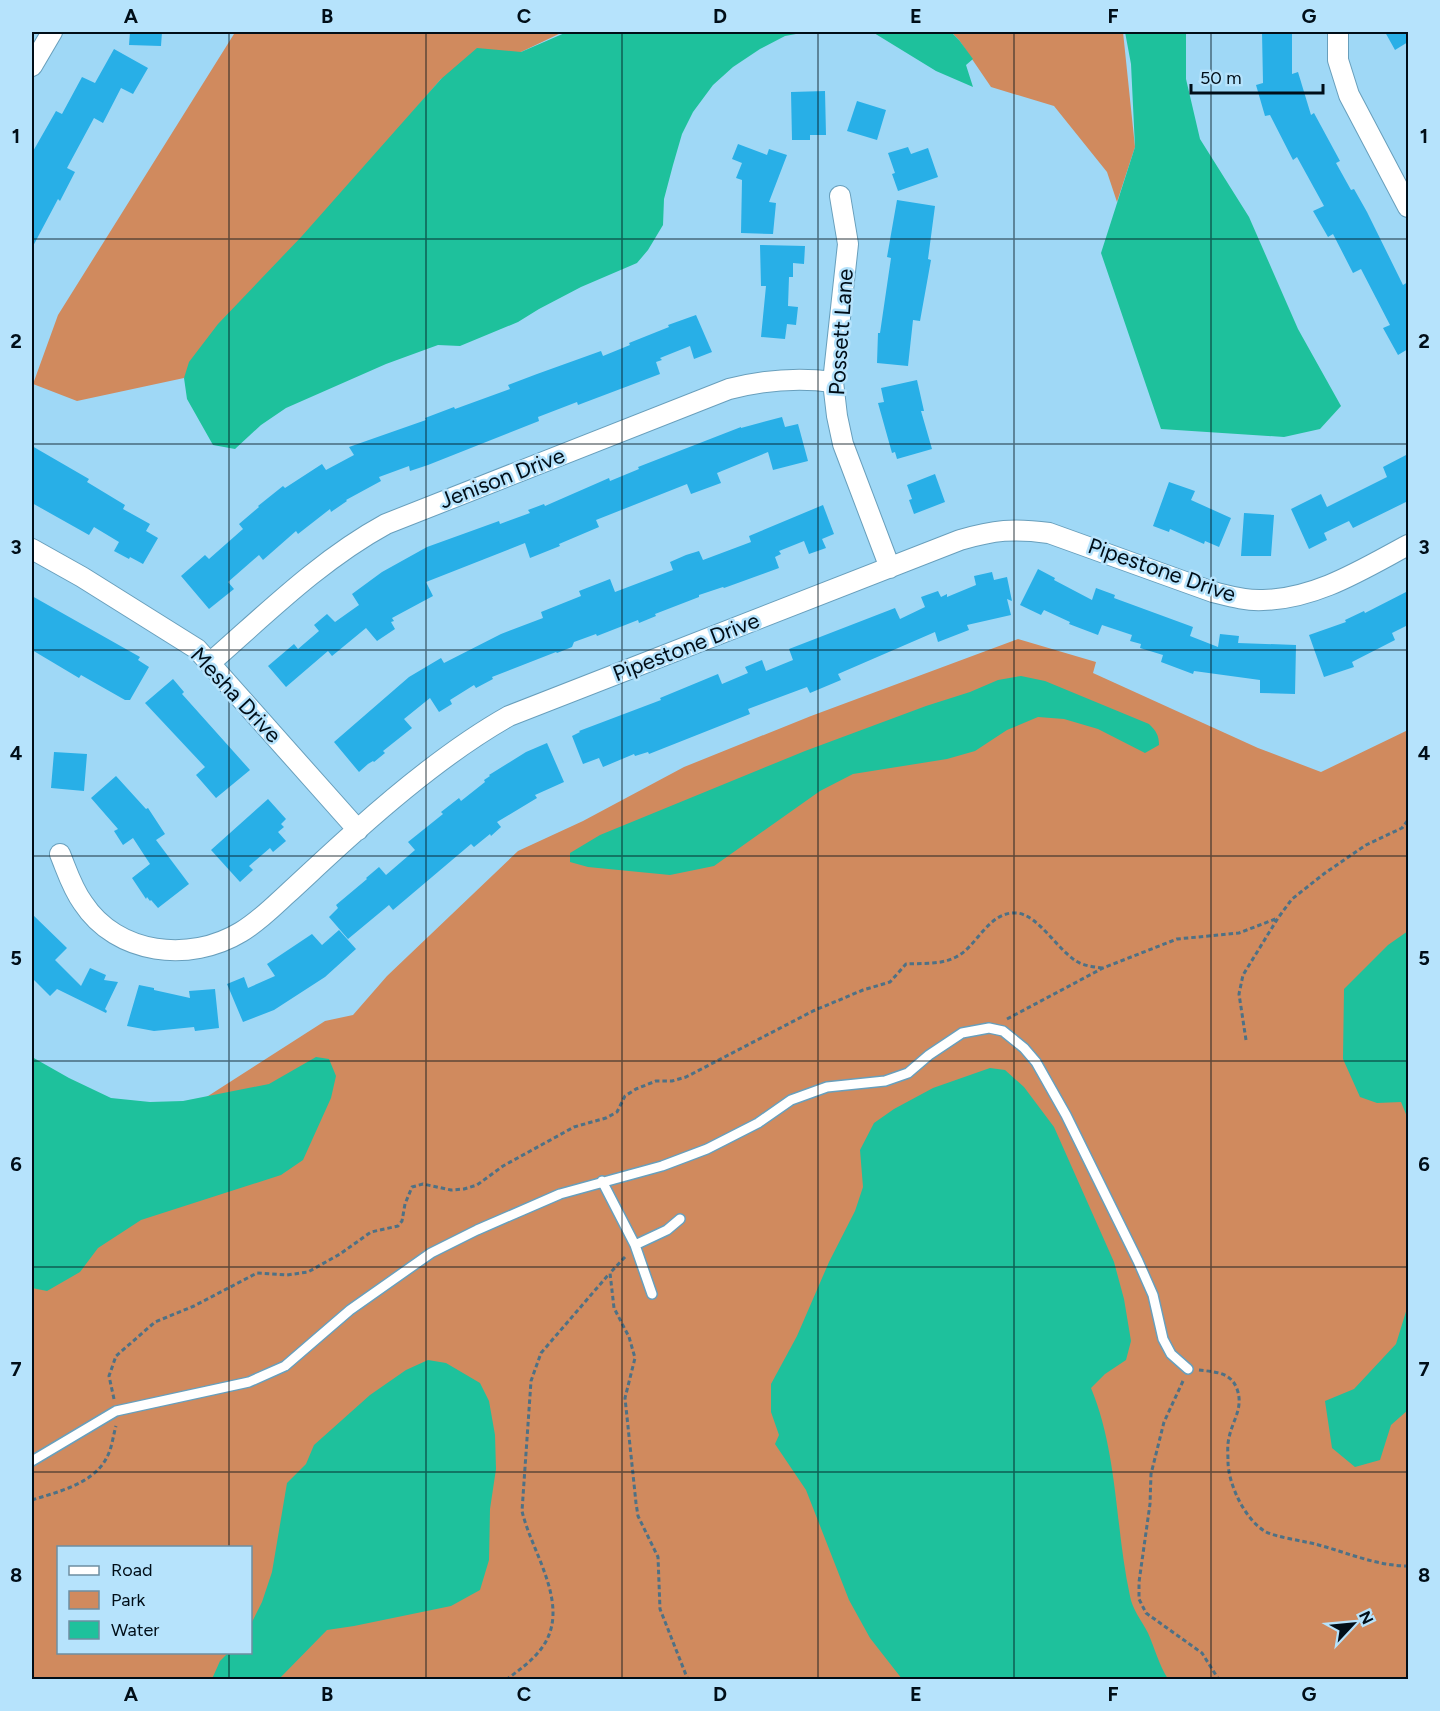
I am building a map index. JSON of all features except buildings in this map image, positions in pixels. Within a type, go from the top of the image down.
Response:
[{"type":"street","points":[[32,66],[52,32]]},
{"type":"street","points":[[1338,32],[1338,60],[1349,95],[1408,207]]},
{"type":"street","name":"Possett Lane","points":[[840,196],[848,244],[833,382],[843,444],[890,568]]},
{"type":"street","name":"Jenison Drive","points":[[210,663],[332,558],[386,524],[729,389],[756,382],[781,380],[809,379],[833,382]]},
{"type":"street","name":"Pipestone Drive","points":[[60,854],[74,889],[84,905],[99,922],[115,934],[135,944],[154,949],[197,950],[221,943],[257,922],[358,830],[433,767],[509,716],[960,540],[988,532],[1021,529],[1049,532],[1213,592],[1237,598],[1262,600],[1314,591],[1408,545]]},
{"type":"street","name":"Mesha Drive","points":[[32,549],[82,577],[197,649],[358,830]]},
{"type":"lane","points":[[32,1461],[116,1411],[249,1382],[285,1366],[350,1310],[431,1253],[477,1230],[560,1194],[662,1166],[707,1149],[758,1123],[791,1100],[827,1087],[885,1081],[908,1073],[929,1055],[962,1033],[989,1028],[1002,1031],[1024,1048],[1036,1062],[1066,1115],[1153,1295],[1163,1339],[1171,1354],[1188,1369]]},
{"type":"lane","points":[[602,1181],[635,1245],[652,1294]]},
{"type":"lane","points":[[635,1245],[667,1230],[680,1219]]},
{"type":"path","points":[[1246,1040],[1239,994],[1243,975],[1278,918],[1292,899],[1325,873],[1366,845],[1402,828],[1408,820]]},
{"type":"path","points":[[32,1500],[87,1479],[107,1458],[117,1423],[109,1376],[111,1367],[117,1356],[155,1322],[194,1306],[257,1273],[287,1275],[308,1272],[340,1254],[371,1232],[398,1226],[402,1221],[405,1204],[412,1187],[423,1184],[451,1190],[477,1185],[503,1166],[574,1127],[606,1118],[617,1112],[625,1096],[636,1089],[656,1081],[672,1081],[686,1077],[813,1011],[863,990],[890,982],[906,964],[944,962],[957,957],[992,921],[1002,916],[1019,913],[1036,920],[1050,939],[1077,962],[1103,968]]},
{"type":"path","points":[[989,1028],[1103,968],[1177,939],[1239,933],[1278,918]]},
{"type":"path","points":[[506,1680],[541,1650],[549,1638],[553,1624],[551,1594],[522,1511],[531,1381],[541,1353],[635,1245]]},
{"type":"path","points":[[610,1273],[614,1308],[629,1337],[635,1358],[625,1398],[637,1510],[658,1557],[660,1609],[688,1680]]},
{"type":"path","points":[[1219,1680],[1202,1653],[1146,1613],[1139,1599],[1139,1582],[1150,1504],[1151,1474],[1164,1422],[1188,1369],[1223,1374],[1235,1385],[1239,1404],[1238,1416],[1229,1437],[1228,1464],[1235,1494],[1248,1515],[1266,1532],[1367,1560],[1408,1566]]},
{"type":"green space","points":[[234,32],[563,32],[521,52],[441,79],[184,378],[77,401],[33,384],[58,315]]},
{"type":"green space","points":[[951,32],[1123,32],[1135,147],[1117,202],[1107,172],[1054,106],[991,87]]},
{"type":"green space","points":[[1018,639],[1096,662],[1093,673],[1258,748],[1321,772],[1408,730],[1408,1679],[32,1680],[32,1209],[325,1021],[353,1015],[387,976],[518,851],[583,821],[684,767],[811,716]]},
{"type":"water","points":[[567,32],[807,32],[785,36],[733,67],[713,85],[693,112],[682,134],[673,165],[664,199],[663,225],[637,263],[581,287],[518,322],[460,346],[438,345],[386,364],[286,408],[261,425],[235,449],[213,445],[187,399],[184,378],[189,362],[218,324],[302,236],[441,79],[477,48],[521,52]]},
{"type":"water","points":[[866,32],[951,32],[973,59],[966,65],[973,87],[936,71],[874,33]]},
{"type":"water","points":[[1125,32],[1186,32],[1186,79],[1200,139],[1249,217],[1298,329],[1341,406],[1320,429],[1284,437],[1161,429],[1101,253],[1135,147],[1131,64]]},
{"type":"water","points":[[1021,676],[1045,681],[1149,724],[1157,733],[1159,745],[1145,753],[1098,729],[1064,719],[1038,717],[1007,730],[975,751],[947,759],[853,774],[820,791],[714,866],[670,875],[588,867],[570,862],[570,853],[600,835],[805,751],[998,680]]},
{"type":"water","points":[[1408,931],[1408,1119],[1401,1102],[1377,1103],[1360,1097],[1343,1059],[1344,989],[1388,945]]},
{"type":"water","points":[[32,1057],[111,1098],[150,1102],[183,1101],[269,1084],[316,1057],[329,1059],[336,1076],[331,1098],[303,1160],[281,1175],[141,1220],[98,1248],[80,1272],[47,1291],[32,1288]]},
{"type":"water","points":[[990,1068],[1005,1070],[1024,1087],[1054,1127],[1114,1262],[1124,1299],[1131,1341],[1126,1360],[1105,1374],[1091,1388],[1100,1413],[1111,1464],[1131,1601],[1168,1679],[902,1679],[870,1638],[849,1600],[806,1490],[775,1444],[779,1435],[771,1412],[771,1384],[797,1336],[829,1262],[855,1211],[863,1187],[860,1150],[874,1123],[894,1109],[933,1088]]},
{"type":"water","points":[[1408,1305],[1408,1410],[1391,1425],[1380,1460],[1355,1467],[1332,1448],[1325,1401],[1354,1389],[1396,1344]]},
{"type":"water","points":[[428,1360],[446,1363],[480,1383],[489,1401],[495,1435],[496,1469],[490,1509],[489,1560],[480,1590],[451,1606],[327,1630],[279,1679],[212,1679],[220,1661],[227,1654],[252,1654],[252,1622],[262,1602],[272,1572],[287,1483],[306,1464],[314,1445],[370,1395],[406,1370]]}]
